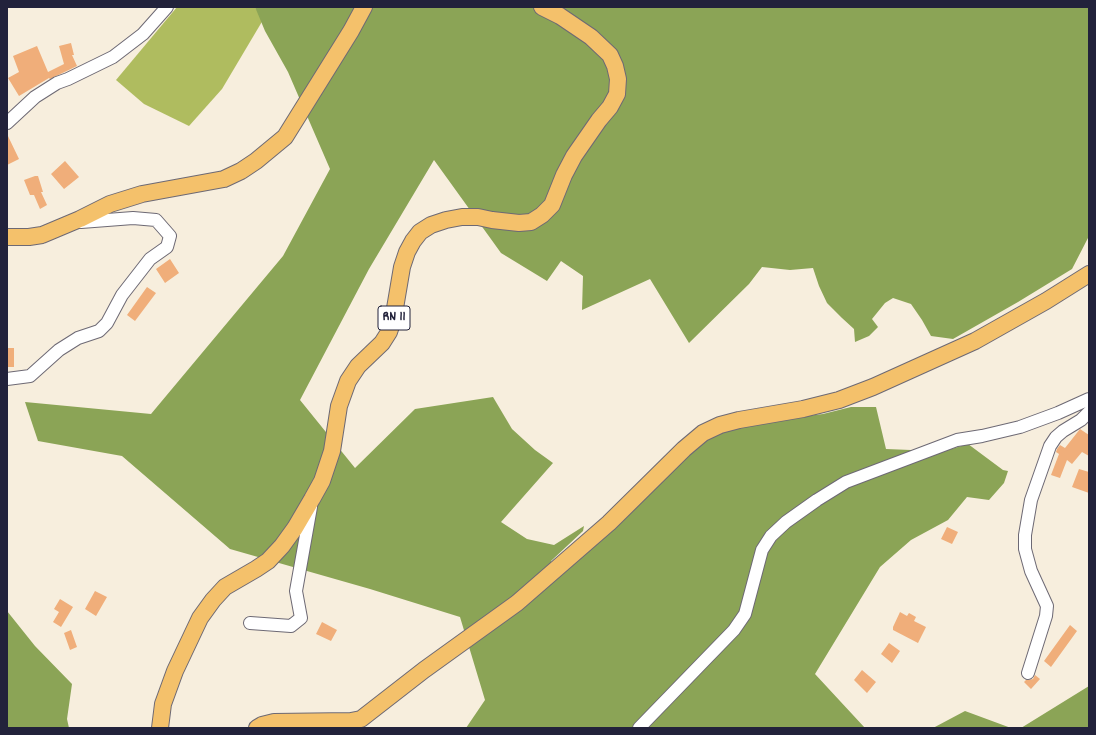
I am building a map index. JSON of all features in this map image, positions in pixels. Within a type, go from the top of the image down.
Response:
[{"type":"main road","points":[[7,237],[29,237],[42,235],[110,204],[142,194],[224,179],[241,171],[256,161],[285,137],[351,31],[364,7]]},
{"type":"main road","name":"RN 11","points":[[160,728],[164,704],[173,676],[200,618],[213,600],[226,587],[268,561],[282,546],[295,528],[322,481],[332,451],[339,406],[348,381],[358,366],[382,343],[389,332],[393,320],[402,267],[407,252],[420,232],[430,225],[462,217],[519,223],[531,222],[542,215],[552,205],[564,175],[574,156],[614,101],[617,94],[618,79],[615,66],[610,55],[591,37],[560,16],[542,7]]},
{"type":"main road","points":[[257,728],[274,722],[351,721],[361,719],[424,670],[517,603],[609,523],[684,449],[703,433],[720,425],[738,420],[803,409],[839,400],[872,387],[975,341],[1046,301],[1089,274]]},
{"type":"street","points":[[7,123],[35,97],[57,83],[113,57],[143,34],[167,7]]},
{"type":"street","points":[[7,380],[30,376],[59,350],[78,338],[99,331],[106,323],[122,295],[150,259],[168,247],[170,236],[156,220],[133,218],[72,222]]},
{"type":"street","points":[[639,728],[734,630],[745,614],[762,550],[771,536],[786,522],[816,500],[846,482],[957,440],[1020,427],[1058,413],[1089,399]]},
{"type":"street","points":[[1028,673],[1046,616],[1047,606],[1031,571],[1025,549],[1027,519],[1031,500],[1050,446],[1056,437],[1081,420],[1089,412]]},
{"type":"street","points":[[250,623],[291,626],[301,618],[296,591],[312,500]]},
{"type":"green space","points":[[177,7],[255,7],[263,20],[222,89],[189,126],[144,104],[116,80]]},
{"type":"green space","points":[[255,7],[1089,7],[1089,236],[1072,269],[953,339],[931,336],[911,304],[893,298],[885,303],[872,319],[878,327],[869,336],[855,342],[854,329],[827,303],[813,268],[790,270],[762,267],[749,284],[689,343],[650,279],[582,310],[583,276],[561,261],[547,281],[501,253],[434,160],[369,269],[300,400],[355,468],[415,409],[493,397],[512,429],[535,450],[553,463],[501,522],[527,539],[554,545],[584,526],[583,531],[551,561],[556,577],[683,458],[712,436],[752,423],[823,414],[851,407],[876,407],[886,449],[911,450],[927,458],[968,444],[1003,470],[1008,471],[1004,483],[989,500],[967,497],[948,520],[911,540],[880,567],[815,674],[865,728],[466,728],[485,700],[460,617],[370,589],[230,549],[122,456],[38,441],[25,402],[151,414],[283,256],[330,169],[288,72],[265,31]]},
{"type":"green space","points":[[7,611],[35,646],[72,684],[67,719],[69,728],[7,728]]},
{"type":"green space","points":[[1089,686],[1089,728],[1021,728]]},
{"type":"green space","points":[[965,711],[1011,728],[933,728]]},
{"type":"building","points":[[71,43],[74,55],[72,55],[77,66],[50,79],[49,78],[19,96],[8,78],[19,72],[13,56],[37,46],[48,72],[64,64],[59,46]]},
{"type":"building","points":[[7,134],[19,159],[7,165]]},
{"type":"building","points":[[65,161],[79,177],[64,189],[51,174]]},
{"type":"building","points":[[38,176],[43,192],[41,192],[47,205],[40,209],[34,195],[30,195],[24,180]]},
{"type":"building","points":[[170,259],[179,273],[165,283],[156,269]]},
{"type":"building","points":[[147,287],[156,293],[135,321],[127,315]]},
{"type":"building","points":[[7,348],[14,348],[14,367],[7,367]]},
{"type":"building","points":[[1080,429],[1089,435],[1089,456],[1082,452],[1072,464],[1067,460],[1060,478],[1051,475],[1059,454],[1056,452],[1057,449],[1060,445],[1065,448]]},
{"type":"building","points":[[1079,469],[1089,472],[1089,493],[1072,487]]},
{"type":"building","points":[[947,527],[958,532],[952,544],[941,539]]},
{"type":"building","points":[[95,591],[107,597],[96,616],[85,609]]},
{"type":"building","points":[[60,599],[73,607],[61,627],[53,622],[59,612],[54,609]]},
{"type":"building","points":[[900,612],[907,616],[909,613],[916,617],[914,621],[926,627],[918,643],[893,630]]},
{"type":"building","points":[[322,622],[337,630],[331,641],[316,634]]},
{"type":"building","points":[[1070,625],[1077,631],[1051,667],[1044,661]]},
{"type":"building","points":[[71,630],[77,647],[70,650],[64,633]]},
{"type":"building","points":[[889,643],[900,651],[892,663],[881,654]]},
{"type":"building","points":[[862,670],[876,682],[867,693],[854,680]]},
{"type":"building","points":[[1035,675],[1040,679],[1031,689],[1024,682],[1026,680],[1033,679]]}]
